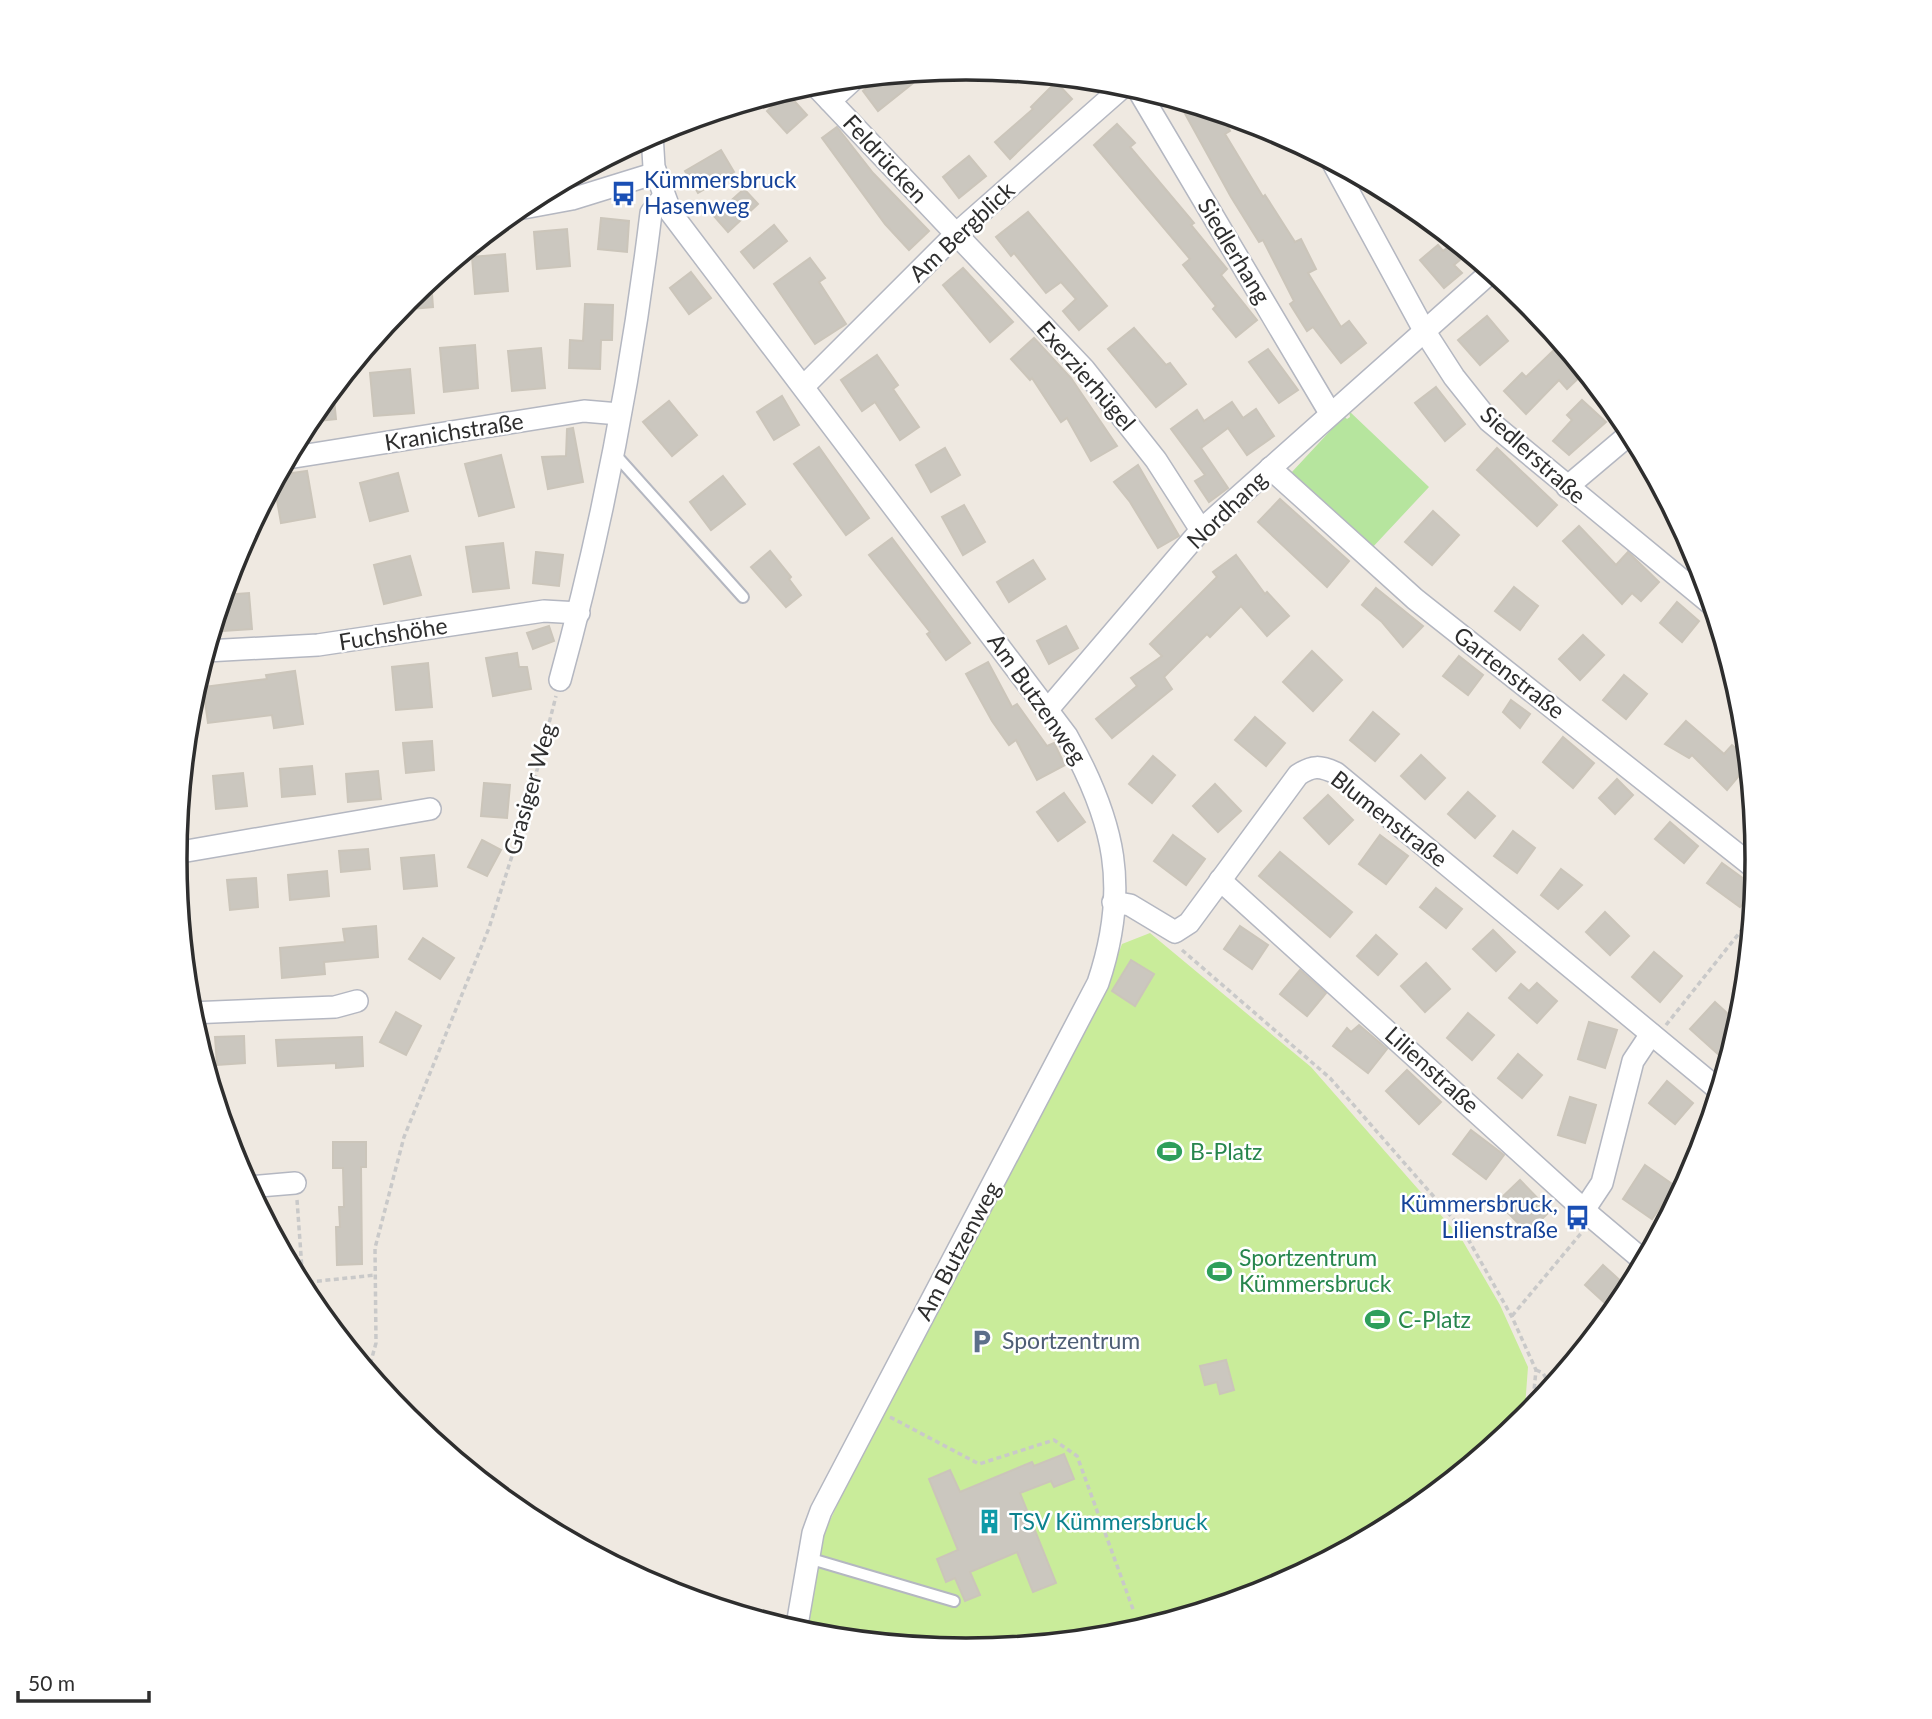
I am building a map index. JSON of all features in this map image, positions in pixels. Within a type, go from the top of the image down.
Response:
[{"type":"street","points":[[830,101],[841,91]]},
{"type":"street","name":"Feldrücken","points":[[823,94],[956,234]]},
{"type":"street","name":"Am Bergblick","points":[[804,386],[956,234],[1114,94]]},
{"type":"street","name":"Siedlerhang","points":[[1145,101],[1330,413]]},
{"type":"street","name":"Am Butzenweg","points":[[653,147],[656,173],[671,213],[1049,708],[1089,775],[1101,804],[1114,863],[1114,902],[1108,951],[1087,1006],[821,1511],[808,1558],[798,1620]]},
{"type":"street","points":[[546,204],[572,199],[656,173]]},
{"type":"street","name":"Siedlerstraße","points":[[1340,177],[1425,332],[1454,377],[1489,421],[1698,594]]},
{"type":"street","points":[[560,680],[579,613],[613,452],[651,213],[664,196]]},
{"type":"street","name":"Exerzierhügel","points":[[956,234],[1084,369],[1156,460],[1201,530]]},
{"type":"street","name":"Nordhang","points":[[1049,708],[1080,676],[1201,530],[1484,278]]},
{"type":"street","name":"Kranichstraße","points":[[300,455],[584,411],[619,414]]},
{"type":"street","points":[[1567,487],[1622,440]]},
{"type":"street","name":"Gartenstraße","points":[[1270,468],[1415,599],[1745,860]]},
{"type":"street","name":"Fuchshöhe","points":[[216,650],[318,645],[544,611],[579,613]]},
{"type":"street","name":"Blumenstraße","points":[[1175,932],[1189,923],[1298,775],[1309,767],[1320,766],[1336,773],[1711,1084]]},
{"type":"street","points":[[187,851],[430,809]]},
{"type":"street","name":"Lilienstraße","points":[[1220,880],[1637,1255]]},
{"type":"street","points":[[1114,902],[1130,905],[1175,932]]},
{"type":"street","points":[[202,1012],[334,1007],[357,1001]]},
{"type":"street","points":[[1589,1214],[1602,1183],[1633,1060],[1651,1034]]},
{"type":"street","points":[[259,1186],[295,1184]]},
{"type":"lane","points":[[613,452],[743,597]]},
{"type":"lane","points":[[808,1558],[954,1601]]},
{"type":"path","name":"Grasiger Weg","points":[[371,1362],[376,1343],[375,1248],[404,1137],[489,928],[527,809],[560,680]]},
{"type":"path","points":[[1676,1013],[1702,976],[1741,930]]},
{"type":"path","points":[[1175,932],[1186,955],[1330,1078],[1463,1230],[1512,1317],[1535,1370],[1533,1393]]},
{"type":"path","points":[[295,1184],[300,1263]]},
{"type":"path","points":[[1512,1317],[1589,1214]]},
{"type":"path","points":[[312,1282],[376,1275]]},
{"type":"path","points":[[1535,1370],[1543,1373],[1547,1379]]},
{"type":"path","points":[[876,1409],[979,1464],[1054,1440],[1077,1456],[1133,1612]]},
{"type":"green space","points":[[1349,411],[1429,487],[1371,549],[1291,473],[1344,416],[1347,419],[1350,417]]},
{"type":"green space","name":"Sportzentrum Kümmersbruck","points":[[1150,933],[1311,1067],[1461,1238],[1500,1305],[1528,1367],[1525,1401],[1480,1445],[1440,1478],[1355,1534],[1264,1579],[1168,1612],[1118,1624],[1017,1637],[915,1637],[864,1632],[802,1621],[816,1551],[874,1425],[1100,1002],[1122,944]]},
{"type":"building","points":[[914,82],[878,111],[863,91],[869,86]]},
{"type":"building","points":[[1053,85],[1060,86],[1072,99],[1010,159],[995,142],[1033,109],[1031,107]]},
{"type":"building","points":[[793,100],[807,115],[787,133],[767,111],[774,105]]},
{"type":"building","points":[[1184,112],[1228,126],[1230,131],[1225,134],[1263,197],[1265,195],[1295,242],[1301,239],[1316,269],[1308,273],[1341,327],[1349,321],[1366,343],[1341,363],[1313,327],[1307,331],[1290,304],[1294,301],[1263,240],[1259,242]]},
{"type":"building","points":[[1117,124],[1135,143],[1130,147],[1194,223],[1191,225],[1227,269],[1221,275],[1257,320],[1236,337],[1213,309],[1216,306],[1183,265],[1190,259],[1094,145]]},
{"type":"building","points":[[837,127],[873,173],[929,231],[909,250],[885,224],[822,138]]},
{"type":"building","points":[[721,150],[734,172],[698,193],[685,171]]},
{"type":"building","points":[[969,156],[986,176],[959,198],[943,177]]},
{"type":"building","points":[[744,189],[758,204],[728,232],[714,216]]},
{"type":"building","points":[[1028,212],[1107,306],[1079,330],[1063,311],[1076,299],[1061,282],[1046,293],[1014,253],[1011,256],[996,237]]},
{"type":"building","points":[[601,218],[629,221],[627,252],[598,249]]},
{"type":"building","points":[[774,225],[787,241],[754,268],[741,252]]},
{"type":"building","points":[[567,229],[570,266],[537,269],[534,232]]},
{"type":"building","points":[[1438,245],[1443,251],[1448,247],[1461,259],[1454,265],[1462,273],[1444,288],[1420,260]]},
{"type":"building","points":[[505,254],[508,291],[475,294],[473,257]]},
{"type":"building","points":[[810,258],[825,278],[819,282],[846,324],[815,344],[774,284]]},
{"type":"building","points":[[963,268],[1013,322],[990,342],[943,285]]},
{"type":"building","points":[[691,272],[711,298],[689,314],[670,288]]},
{"type":"building","points":[[432,293],[433,307],[416,308]]},
{"type":"building","points":[[585,304],[613,305],[612,340],[601,340],[600,369],[569,368],[570,340],[583,341]]},
{"type":"building","points":[[1487,316],[1508,341],[1480,365],[1458,340]]},
{"type":"building","points":[[1134,328],[1166,365],[1170,363],[1186,384],[1156,407],[1108,349]]},
{"type":"building","points":[[1034,338],[1071,378],[1117,446],[1091,461],[1067,418],[1061,422],[1032,378],[1030,380],[1011,359]]},
{"type":"building","points":[[475,345],[478,388],[444,392],[440,348]]},
{"type":"building","points":[[541,348],[545,388],[512,391],[508,351]]},
{"type":"building","points":[[1268,349],[1298,390],[1279,403],[1249,362]]},
{"type":"building","points":[[1555,349],[1578,378],[1567,389],[1559,380],[1526,414],[1504,391],[1522,373],[1526,377]]},
{"type":"building","points":[[877,355],[898,385],[893,389],[919,427],[900,440],[875,402],[862,411],[841,380]]},
{"type":"building","points":[[410,369],[414,413],[374,416],[370,373]]},
{"type":"building","points":[[1436,387],[1465,424],[1445,441],[1415,403]]},
{"type":"building","points":[[782,396],[799,425],[774,440],[757,412]]},
{"type":"building","points":[[1582,400],[1606,422],[1569,455],[1553,441],[1572,420],[1567,415]]},
{"type":"building","points":[[669,401],[697,435],[672,456],[643,422]]},
{"type":"building","points":[[1232,402],[1243,418],[1256,409],[1274,436],[1247,455],[1228,428],[1201,448],[1228,488],[1209,502],[1195,481],[1205,475],[1171,429],[1197,410],[1204,421]]},
{"type":"building","points":[[334,404],[336,419],[323,420]]},
{"type":"building","points":[[573,428],[583,482],[548,489],[542,457],[566,456],[567,429]]},
{"type":"building","points":[[819,447],[869,518],[846,535],[794,464]]},
{"type":"building","points":[[945,448],[960,475],[931,492],[916,465]]},
{"type":"building","points":[[1497,448],[1557,505],[1537,526],[1477,470]]},
{"type":"building","points":[[501,455],[514,507],[479,516],[465,464]]},
{"type":"building","points":[[1138,465],[1179,536],[1158,548],[1130,502],[1114,482]]},
{"type":"building","points":[[307,471],[315,517],[281,523],[276,497],[289,474]]},
{"type":"building","points":[[398,473],[408,511],[370,521],[360,483]]},
{"type":"building","points":[[723,476],[745,504],[711,530],[690,502]]},
{"type":"building","points":[[1280,499],[1349,561],[1327,587],[1258,522]]},
{"type":"building","points":[[964,505],[985,542],[963,555],[942,517]]},
{"type":"building","points":[[1433,511],[1459,535],[1432,565],[1405,542]]},
{"type":"building","points":[[1579,526],[1616,565],[1628,552],[1659,582],[1641,601],[1632,593],[1622,604],[1563,541]]},
{"type":"building","points":[[892,538],[970,643],[946,660],[927,634],[930,632],[869,555]]},
{"type":"building","points":[[503,543],[509,588],[473,592],[466,547]]},
{"type":"building","points":[[770,551],[791,577],[789,579],[801,595],[786,607],[751,567]]},
{"type":"building","points":[[536,552],[563,555],[559,586],[533,583]]},
{"type":"building","points":[[1236,555],[1265,594],[1267,592],[1289,616],[1267,636],[1241,606],[1210,637],[1207,634],[1164,677],[1172,689],[1112,738],[1096,719],[1137,686],[1131,678],[1162,656],[1150,644],[1217,577],[1213,572]]},
{"type":"building","points":[[410,556],[421,595],[384,604],[374,565]]},
{"type":"building","points":[[1033,560],[1045,579],[1009,602],[997,582]]},
{"type":"building","points":[[1514,587],[1538,606],[1520,630],[1495,611]]},
{"type":"building","points":[[1376,588],[1423,626],[1403,647],[1382,622],[1362,605]]},
{"type":"building","points":[[249,593],[252,629],[223,631],[234,594]]},
{"type":"building","points":[[1677,602],[1699,621],[1682,642],[1660,623]]},
{"type":"building","points":[[549,626],[554,641],[533,649],[527,633]]},
{"type":"building","points":[[1066,626],[1078,648],[1049,664],[1037,641]]},
{"type":"building","points":[[1583,635],[1604,655],[1580,680],[1559,659]]},
{"type":"building","points":[[1312,651],[1342,680],[1313,711],[1283,682]]},
{"type":"building","points":[[517,653],[519,667],[527,667],[531,689],[493,696],[486,658]]},
{"type":"building","points":[[1459,656],[1483,675],[1468,695],[1443,676]]},
{"type":"building","points":[[988,662],[1012,707],[1017,704],[1047,746],[1054,743],[1065,765],[1037,780],[1016,740],[1009,745],[992,721],[966,674]]},
{"type":"building","points":[[428,663],[432,707],[396,710],[392,667]]},
{"type":"building","points":[[295,671],[303,724],[274,728],[272,715],[208,723],[204,698],[207,686],[267,679],[266,675]]},
{"type":"building","points":[[1624,675],[1647,694],[1626,719],[1603,700]]},
{"type":"building","points":[[1511,700],[1530,714],[1520,728],[1503,712]]},
{"type":"building","points":[[1373,712],[1399,734],[1375,761],[1350,740]]},
{"type":"building","points":[[1255,717],[1285,743],[1266,766],[1235,740]]},
{"type":"building","points":[[1686,721],[1724,754],[1732,745],[1736,749],[1740,775],[1727,790],[1692,755],[1689,758],[1665,744]]},
{"type":"building","points":[[1563,737],[1594,763],[1573,788],[1543,762]]},
{"type":"building","points":[[432,741],[434,770],[406,773],[403,743]]},
{"type":"building","points":[[1421,755],[1445,778],[1425,799],[1401,776]]},
{"type":"building","points":[[1153,756],[1175,775],[1152,803],[1129,784]]},
{"type":"building","points":[[312,766],[315,794],[282,797],[280,769]]},
{"type":"building","points":[[378,771],[381,799],[348,802],[346,774]]},
{"type":"building","points":[[243,773],[247,806],[216,809],[213,776]]},
{"type":"building","points":[[1617,779],[1633,795],[1615,814],[1599,798]]},
{"type":"building","points":[[484,783],[510,785],[507,818],[481,816]]},
{"type":"building","points":[[1215,784],[1241,811],[1218,832],[1193,806]]},
{"type":"building","points":[[1468,792],[1495,816],[1475,838],[1448,814]]},
{"type":"building","points":[[1064,793],[1085,822],[1058,841],[1037,812]]},
{"type":"building","points":[[1328,795],[1353,820],[1329,844],[1304,818]]},
{"type":"building","points":[[1670,822],[1698,846],[1684,863],[1655,839]]},
{"type":"building","points":[[1513,831],[1535,848],[1517,873],[1494,856]]},
{"type":"building","points":[[1173,835],[1205,859],[1186,885],[1154,861]]},
{"type":"building","points":[[1380,835],[1408,856],[1386,884],[1359,864]]},
{"type":"building","points":[[482,840],[501,850],[487,876],[468,867]]},
{"type":"building","points":[[368,849],[370,869],[341,872],[339,851]]},
{"type":"building","points":[[1280,852],[1352,912],[1330,937],[1259,876]]},
{"type":"building","points":[[434,855],[437,886],[404,889],[401,858]]},
{"type":"building","points":[[1722,863],[1744,879],[1743,903],[1740,907],[1707,883]]},
{"type":"building","points":[[1561,869],[1582,885],[1558,909],[1541,895]]},
{"type":"building","points":[[327,871],[329,896],[290,900],[288,875]]},
{"type":"building","points":[[256,878],[258,907],[230,910],[227,880]]},
{"type":"building","points":[[1436,888],[1462,909],[1446,928],[1420,907]]},
{"type":"building","points":[[1605,912],[1629,936],[1610,955],[1586,932]]},
{"type":"building","points":[[376,926],[378,957],[324,962],[325,974],[282,978],[280,948],[345,942],[343,929]]},
{"type":"building","points":[[1240,926],[1268,945],[1252,969],[1224,949]]},
{"type":"building","points":[[1493,930],[1515,952],[1496,971],[1473,949]]},
{"type":"building","points":[[1376,935],[1397,954],[1378,975],[1357,956]]},
{"type":"building","points":[[423,938],[454,958],[440,979],[409,959]]},
{"type":"building","points":[[1654,952],[1682,976],[1660,1002],[1632,977]]},
{"type":"building","points":[[1131,960],[1154,974],[1135,1006],[1112,991]]},
{"type":"building","points":[[1426,963],[1450,989],[1425,1012],[1401,986]]},
{"type":"building","points":[[1300,970],[1326,993],[1307,1016],[1280,994]]},
{"type":"building","points":[[1537,983],[1557,1001],[1537,1023],[1509,998],[1521,984],[1529,991]]},
{"type":"building","points":[[1715,1002],[1729,1015],[1718,1054],[1690,1029]]},
{"type":"building","points":[[396,1012],[421,1026],[406,1055],[380,1042]]},
{"type":"building","points":[[1468,1013],[1494,1035],[1472,1060],[1447,1038]]},
{"type":"building","points":[[1589,1022],[1617,1030],[1605,1068],[1578,1059]]},
{"type":"building","points":[[1359,1025],[1387,1049],[1368,1073],[1333,1046],[1347,1028],[1351,1032]]},
{"type":"building","points":[[244,1036],[245,1063],[217,1065],[215,1037]]},
{"type":"building","points":[[362,1037],[363,1066],[336,1068],[336,1063],[278,1066],[276,1040]]},
{"type":"building","points":[[1518,1054],[1542,1075],[1522,1098],[1498,1078]]},
{"type":"building","points":[[1407,1070],[1441,1102],[1419,1124],[1386,1091]]},
{"type":"building","points":[[1667,1081],[1693,1103],[1675,1124],[1649,1103]]},
{"type":"building","points":[[1570,1097],[1596,1105],[1585,1143],[1558,1135]]},
{"type":"building","points":[[1471,1130],[1504,1155],[1486,1179],[1453,1154]]},
{"type":"building","points":[[333,1142],[366,1142],[366,1167],[361,1167],[362,1264],[337,1265],[336,1227],[340,1227],[339,1207],[344,1207],[343,1168],[333,1168]]},
{"type":"building","points":[[1645,1165],[1674,1185],[1652,1219],[1623,1199]]},
{"type":"building","points":[[1520,1180],[1550,1211],[1528,1233],[1497,1202]]},
{"type":"building","points":[[1603,1265],[1621,1281],[1606,1304],[1585,1285]]},
{"type":"building","points":[[1226,1360],[1234,1390],[1220,1394],[1217,1382],[1205,1385],[1200,1366]]},
{"type":"building","name":"TSV Kümmersbruck","points":[[1064,1454],[1074,1479],[1054,1487],[1051,1481],[1020,1493],[1056,1583],[1033,1592],[1017,1552],[970,1572],[980,1595],[965,1601],[955,1578],[946,1582],[937,1559],[958,1550],[929,1479],[950,1470],[960,1492],[1032,1462],[1034,1466]]},
{"type":"place","name":"Kümmersbruck Hasenweg","points":[[624,193]]},
{"type":"place","name":"B-Platz","points":[[1170,1152]]},
{"type":"place","name":"Kümmersbruck, Lilienstraße","points":[[1578,1217]]},
{"type":"place","name":"Sportzentrum Kümmersbruck","points":[[1219,1271]]},
{"type":"place","name":"C-Platz","points":[[1378,1320]]},
{"type":"place","name":"Sportzentrum","points":[[982,1341]]},
{"type":"place","name":"TSV Kümmersbruck","points":[[989,1522]]}]
